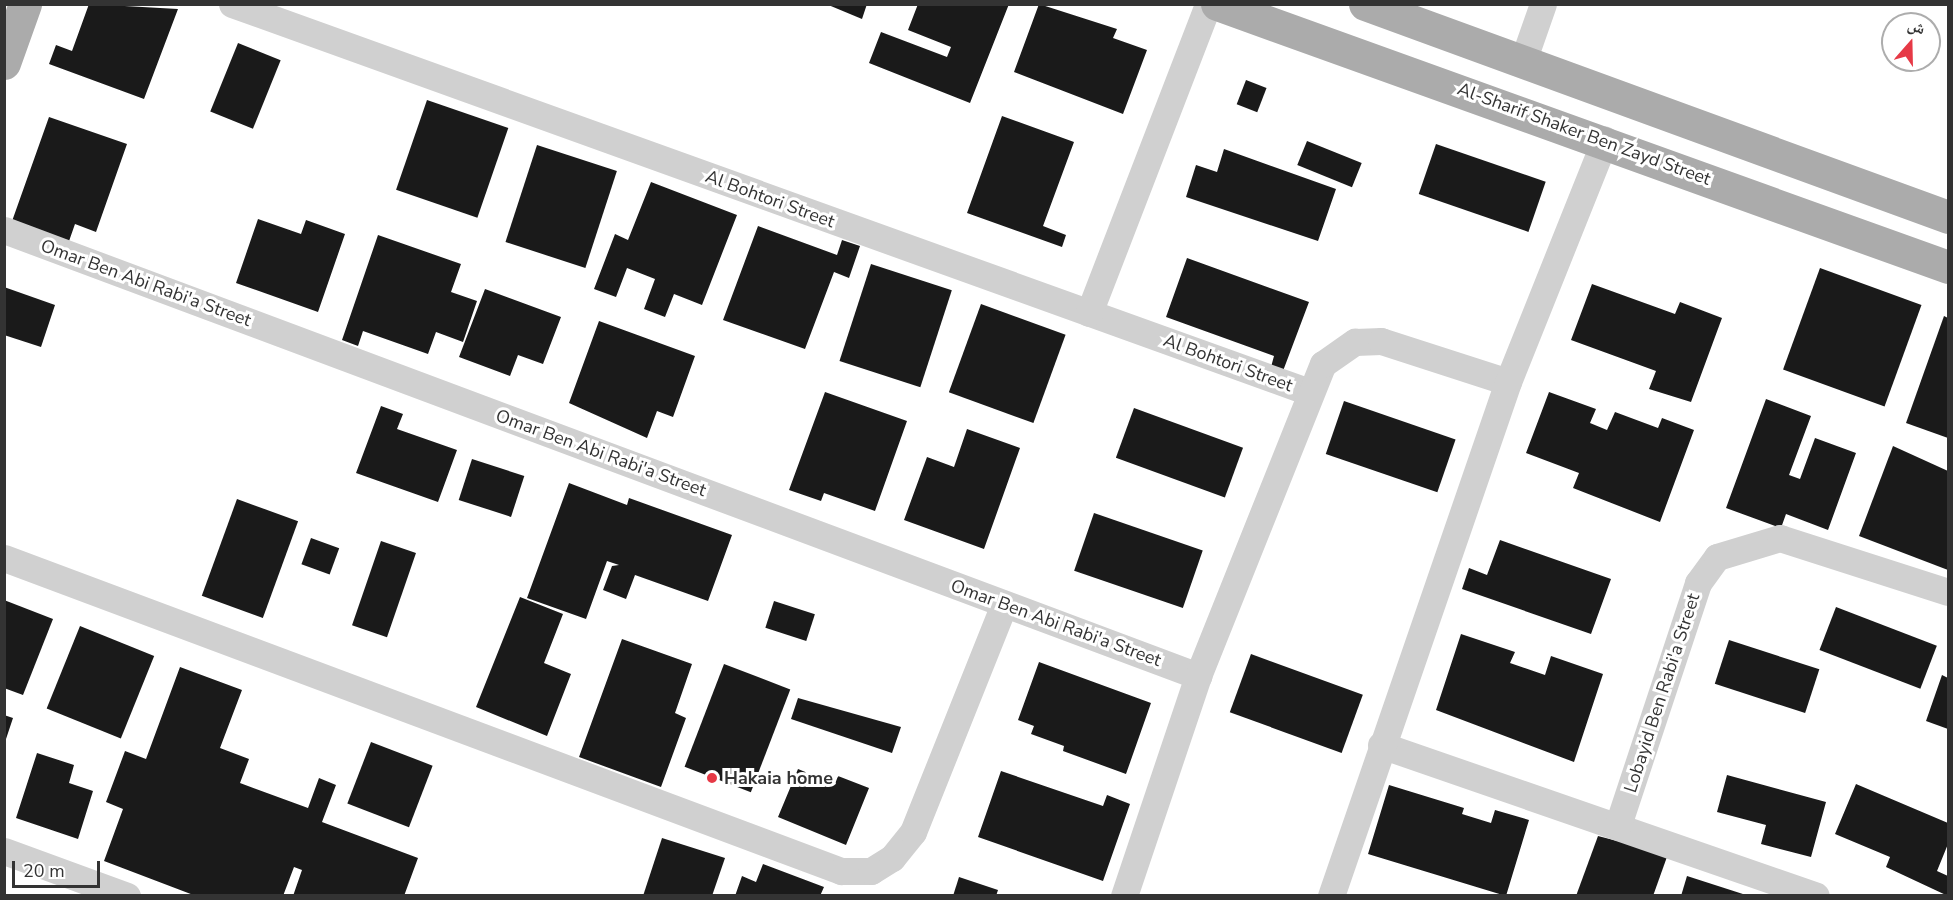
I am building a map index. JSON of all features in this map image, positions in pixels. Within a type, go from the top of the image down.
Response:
[{"type":"main road","points":[[4,63],[25,4]]},
{"type":"main road","name":"Al-Sharif Shaker Ben Zayd Street","points":[[1218,4],[1605,140],[1948,267]]},
{"type":"main road","points":[[1365,4],[1948,217]]},
{"type":"main road","points":[[1900,249],[1911,203]]},
{"type":"street","name":"Al Bohtori Street","points":[[232,4],[1309,392]]},
{"type":"street","points":[[1089,313],[1208,4]]},
{"type":"street","points":[[1523,61],[1543,4]]},
{"type":"street","points":[[1331,896],[1381,745],[1508,382],[1605,140]]},
{"type":"street","name":"Omar Ben Abi Rabi'a Street","points":[[4,230],[1198,676]]},
{"type":"street","points":[[1124,896],[1198,676],[1309,392],[1323,364],[1355,342],[1381,341],[1508,382]]},
{"type":"street","name":"Lobayid Ben Rabi'a Street","points":[[1618,825],[1698,583],[1718,557],[1780,538],[1948,592]]},
{"type":"street","points":[[4,558],[841,871],[871,871],[892,858],[913,832],[1004,604]]},
{"type":"street","points":[[1381,745],[1618,825],[1816,896]]},
{"type":"street","points":[[4,850],[127,896]]},
{"type":"building","points":[[89,4],[178,9],[144,99],[49,64],[56,45],[72,51]]},
{"type":"building","points":[[826,4],[867,4],[862,19]]},
{"type":"building","points":[[918,4],[1009,4],[970,103],[869,63],[881,32],[947,57],[951,47],[908,30]]},
{"type":"building","points":[[1039,4],[1117,29],[1113,38],[1147,50],[1123,114],[1014,72]]},
{"type":"building","points":[[238,43],[281,60],[253,129],[210,112]]},
{"type":"building","points":[[1246,80],[1267,88],[1257,112],[1237,104]]},
{"type":"building","points":[[427,100],[508,128],[477,218],[396,190]]},
{"type":"building","points":[[1002,116],[1074,142],[1043,226],[1066,235],[1062,247],[967,213]]},
{"type":"building","points":[[49,117],[127,144],[96,232],[75,224],[68,244],[11,224]]},
{"type":"building","points":[[1307,141],[1362,163],[1352,187],[1297,165]]},
{"type":"building","points":[[1436,144],[1546,182],[1528,232],[1419,194]]},
{"type":"building","points":[[537,145],[617,171],[585,268],[505,242]]},
{"type":"building","points":[[1224,149],[1336,189],[1318,241],[1186,197],[1196,165],[1217,172]]},
{"type":"building","points":[[651,182],[737,215],[702,305],[674,294],[665,317],[644,309],[655,279],[627,268],[616,297],[594,289],[615,234],[628,240]]},
{"type":"building","points":[[258,219],[301,234],[306,220],[345,234],[318,312],[236,283]]},
{"type":"building","points":[[758,226],[837,255],[842,240],[860,246],[849,278],[834,272],[805,349],[723,320]]},
{"type":"building","points":[[378,235],[461,264],[451,292],[477,301],[463,342],[436,332],[428,354],[363,331],[358,346],[342,340]]},
{"type":"building","points":[[1187,258],[1309,302],[1283,371],[1271,367],[1274,356],[1166,317]]},
{"type":"building","points":[[871,264],[952,290],[920,387],[839,361]]},
{"type":"building","points":[[1820,268],[1921,305],[1885,406],[1783,369]]},
{"type":"building","points":[[1592,284],[1675,314],[1680,302],[1722,318],[1691,402],[1649,389],[1656,371],[1571,340]]},
{"type":"building","points":[[4,287],[55,305],[41,347],[4,335]]},
{"type":"building","points":[[485,289],[561,317],[543,364],[518,355],[510,376],[459,357]]},
{"type":"building","points":[[981,304],[1066,335],[1033,423],[949,392]]},
{"type":"building","points":[[1944,316],[1948,318],[1948,438],[1906,423]]},
{"type":"building","points":[[599,321],[695,356],[673,417],[657,411],[647,438],[569,403]]},
{"type":"building","points":[[825,392],[907,421],[875,511],[824,493],[821,501],[789,490]]},
{"type":"building","points":[[1549,392],[1596,409],[1590,423],[1607,430],[1615,412],[1658,428],[1662,418],[1694,430],[1660,522],[1573,488],[1579,473],[1526,453]]},
{"type":"building","points":[[1766,399],[1811,416],[1789,475],[1800,479],[1815,438],[1856,453],[1828,530],[1786,514],[1781,528],[1726,508]]},
{"type":"building","points":[[1344,401],[1456,439],[1437,492],[1326,454]]},
{"type":"building","points":[[381,406],[403,414],[397,429],[457,450],[438,502],[356,473]]},
{"type":"building","points":[[1134,408],[1243,448],[1225,497],[1116,458]]},
{"type":"building","points":[[967,429],[1020,448],[984,549],[904,520],[927,457],[954,467]]},
{"type":"building","points":[[1893,446],[1948,471],[1948,570],[1859,536]]},
{"type":"building","points":[[472,459],[524,476],[511,517],[459,500]]},
{"type":"building","points":[[569,483],[627,505],[629,498],[732,535],[708,601],[635,575],[626,599],[603,590],[612,566],[619,565],[607,561],[586,619],[527,598]]},
{"type":"building","points":[[237,499],[298,521],[263,618],[202,596]]},
{"type":"building","points":[[1094,513],[1203,550],[1183,608],[1074,571]]},
{"type":"building","points":[[311,538],[339,548],[330,575],[301,564]]},
{"type":"building","points":[[1500,540],[1611,579],[1591,634],[1462,589],[1469,568],[1487,575]]},
{"type":"building","points":[[381,541],[416,553],[387,637],[352,625]]},
{"type":"building","points":[[520,597],[563,614],[544,663],[571,674],[547,736],[476,707]]},
{"type":"building","points":[[4,600],[53,619],[23,695],[4,688]]},
{"type":"building","points":[[774,601],[815,614],[806,641],[765,628]]},
{"type":"building","points":[[1836,607],[1937,646],[1920,689],[1820,650]]},
{"type":"building","points":[[80,626],[154,656],[121,738],[47,709]]},
{"type":"building","points":[[1461,634],[1515,652],[1510,663],[1545,675],[1551,656],[1603,674],[1574,762],[1436,710]]},
{"type":"building","points":[[622,639],[692,664],[675,713],[686,718],[661,787],[579,757]]},
{"type":"building","points":[[1729,640],[1819,669],[1805,713],[1715,684]]},
{"type":"building","points":[[1251,654],[1363,695],[1342,753],[1230,712]]},
{"type":"building","points":[[1039,662],[1151,703],[1126,774],[1063,751],[1064,746],[1031,734],[1034,726],[1018,720]]},
{"type":"building","points":[[724,664],[790,689],[751,792],[685,767]]},
{"type":"building","points":[[180,667],[242,690],[220,748],[249,759],[240,783],[308,808],[319,778],[336,785],[322,822],[418,858],[404,896],[293,896],[302,870],[294,867],[283,896],[196,896],[104,861],[123,809],[106,802],[125,751],[146,759]]},
{"type":"building","points":[[1942,675],[1948,678],[1948,729],[1926,721]]},
{"type":"building","points":[[798,698],[901,727],[892,753],[791,719]]},
{"type":"building","points":[[4,715],[13,718],[5,742],[4,742]]},
{"type":"building","points":[[371,742],[433,766],[409,827],[347,804]]},
{"type":"building","points":[[37,753],[74,765],[69,783],[93,791],[78,839],[16,818]]},
{"type":"building","points":[[798,769],[835,784],[838,776],[869,788],[846,845],[778,817]]},
{"type":"building","points":[[1001,771],[1103,806],[1107,795],[1130,804],[1103,881],[978,837]]},
{"type":"building","points":[[1727,775],[1826,802],[1811,857],[1761,844],[1766,825],[1717,812]]},
{"type":"building","points":[[1856,784],[1948,823],[1948,844],[1937,871],[1948,876],[1948,896],[1886,867],[1890,857],[1835,834]]},
{"type":"building","points":[[1389,785],[1464,808],[1462,814],[1491,823],[1495,810],[1529,820],[1506,896],[1368,854]]},
{"type":"building","points":[[1598,836],[1668,854],[1653,896],[1576,896]]},
{"type":"building","points":[[662,838],[725,858],[712,896],[643,896]]},
{"type":"building","points":[[763,864],[824,887],[820,896],[735,896],[742,876],[756,882]]},
{"type":"building","points":[[1687,876],[1746,895],[1746,896],[1681,896]]},
{"type":"building","points":[[959,877],[998,890],[996,896],[953,896]]},
{"type":"place","name":"Hakaia home","points":[[712,778]]}]
